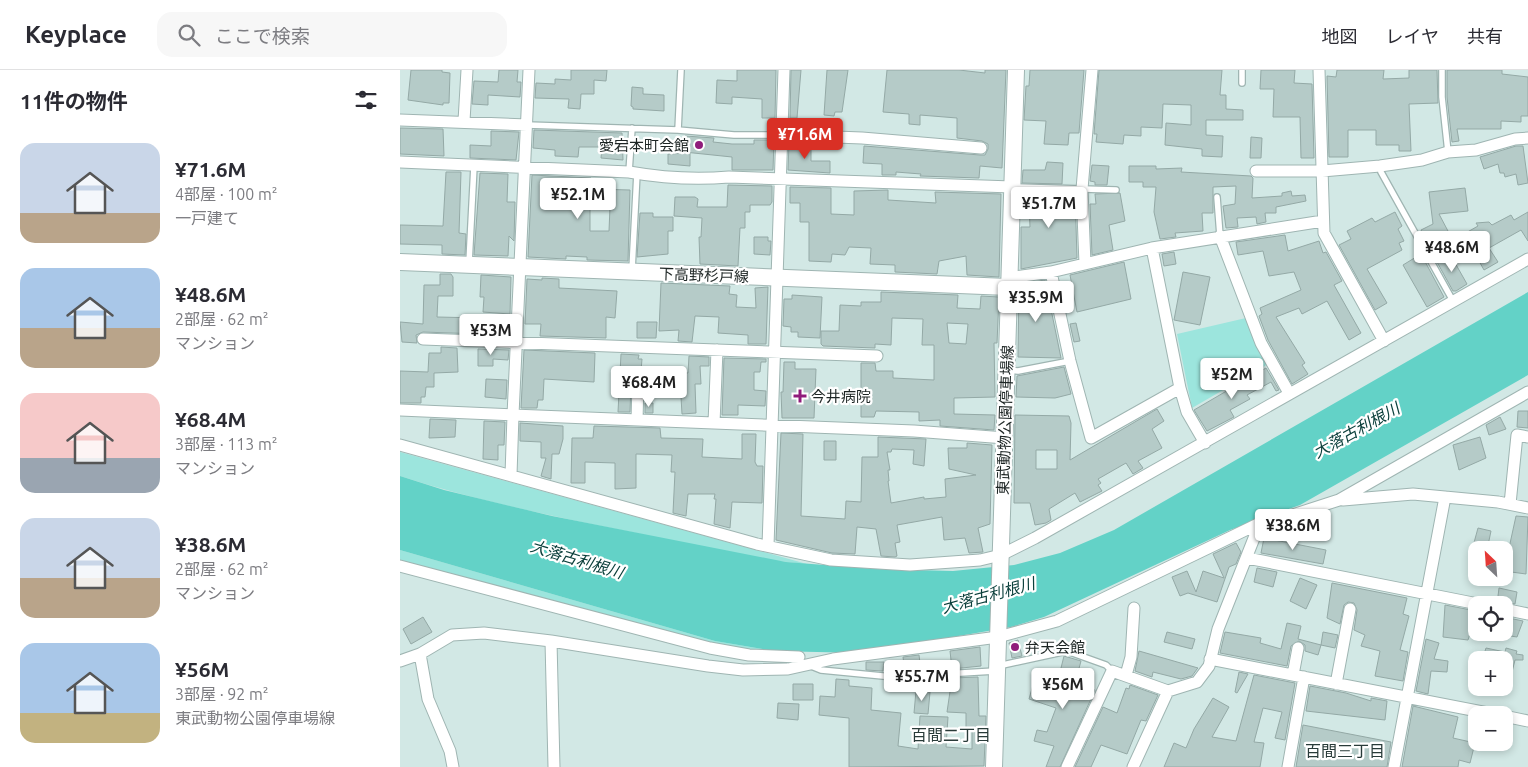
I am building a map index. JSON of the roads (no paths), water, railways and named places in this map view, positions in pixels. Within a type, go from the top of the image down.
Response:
[{"type":"main road","name":"東武動物公園停車場線","points":[[998,635],[1016,70]]},
{"type":"main road","name":"下高野杉戸線","points":[[400,262],[778,278],[1008,282]]},
{"type":"main road","points":[[994,767],[998,635]]},
{"type":"street","points":[[464,121],[467,70]]},
{"type":"street","points":[[511,475],[529,70]]},
{"type":"street","points":[[768,546],[784,70]]},
{"type":"street","points":[[1085,264],[1082,245],[1082,190],[1092,70]]},
{"type":"street","points":[[1319,70],[1323,221],[1326,240],[1384,341]]},
{"type":"street","points":[[400,120],[527,124]]},
{"type":"street","points":[[782,135],[862,138],[981,148]]},
{"type":"street","points":[[1256,171],[1322,172],[1380,166],[1422,160],[1448,152],[1476,150],[1503,141],[1528,138]]},
{"type":"street","points":[[400,162],[633,173],[652,177],[698,180],[728,177],[1012,186]]},
{"type":"street","points":[[1008,282],[1152,248],[1323,221]]},
{"type":"street","points":[[1220,236],[1261,343],[1290,394]]},
{"type":"street","points":[[1152,248],[1180,388],[1187,412],[1205,443]]},
{"type":"street","points":[[400,445],[768,546],[831,560],[910,565],[1001,558],[1528,259]]},
{"type":"street","points":[[1051,272],[1070,361],[1091,438],[1180,388]]},
{"type":"street","points":[[423,339],[877,356]]},
{"type":"street","points":[[714,423],[717,350]]},
{"type":"street","points":[[637,420],[638,384]]},
{"type":"street","points":[[400,661],[420,654],[442,640],[462,634],[484,633],[551,641],[675,662],[744,670],[788,669],[833,659],[998,635],[1057,621],[1260,523],[1274,521],[1339,500],[1528,392]]},
{"type":"street","points":[[400,410],[771,425],[1005,438]]},
{"type":"street","points":[[1510,504],[1517,436],[1528,437]]},
{"type":"street","points":[[1339,500],[1413,494],[1510,504],[1528,508]]},
{"type":"street","points":[[1394,767],[1445,497]]},
{"type":"street","points":[[1067,767],[1112,671],[1168,691],[1197,682],[1209,666],[1218,630],[1260,523]]},
{"type":"street","points":[[1247,558],[1468,602]]},
{"type":"street","points":[[400,566],[710,648],[749,655],[799,657]]},
{"type":"street","points":[[1126,675],[1131,658],[1134,608]]},
{"type":"street","points":[[1336,684],[1350,609]]},
{"type":"street","points":[[1513,611],[1528,614]]},
{"type":"street","points":[[551,641],[554,767]]},
{"type":"street","points":[[1288,767],[1299,676],[1298,648]]},
{"type":"street","points":[[420,654],[428,699],[450,751],[453,767]]},
{"type":"street","points":[[1210,659],[1468,709]]},
{"type":"street","points":[[1133,767],[1168,691]]},
{"type":"street","points":[[1513,718],[1528,721]]},
{"type":"lane","points":[[678,130],[681,70]]},
{"type":"lane","points":[[1242,70],[1242,83]]},
{"type":"lane","points":[[1442,70],[1442,97],[1448,152]]},
{"type":"lane","points":[[527,124],[678,130],[734,135],[782,135]]},
{"type":"lane","points":[[632,128],[632,272]]},
{"type":"lane","points":[[469,265],[474,166]]},
{"type":"lane","points":[[1380,166],[1381,172],[1453,301]]},
{"type":"lane","points":[[1012,186],[1116,190]]},
{"type":"lane","points":[[1217,197],[1220,236]]},
{"type":"lane","points":[[1007,370],[1018,371],[1070,361]]},
{"type":"lane","points":[[809,665],[821,670],[893,677],[998,668],[1067,651],[1106,665],[1112,671]]},
{"type":"water","name":"大落古利根川","points":[[1528,292],[1528,375],[1300,505],[1230,530],[1044,617],[1011,627],[860,653],[774,651],[715,641],[400,550],[400,476],[444,490],[552,516],[786,562],[876,569],[953,571],[1014,565],[1060,553],[1114,530]]},
{"type":"place","name":"愛宕本町会館","points":[[699,145]]},
{"type":"place","name":"今井病院","points":[[800,396]]},
{"type":"place","name":"弁天会館","points":[[1015,647]]},
{"type":"district","name":"百間二丁目","points":[[951,735]]},
{"type":"district","name":"百間三丁目","points":[[1345,751]]}]
